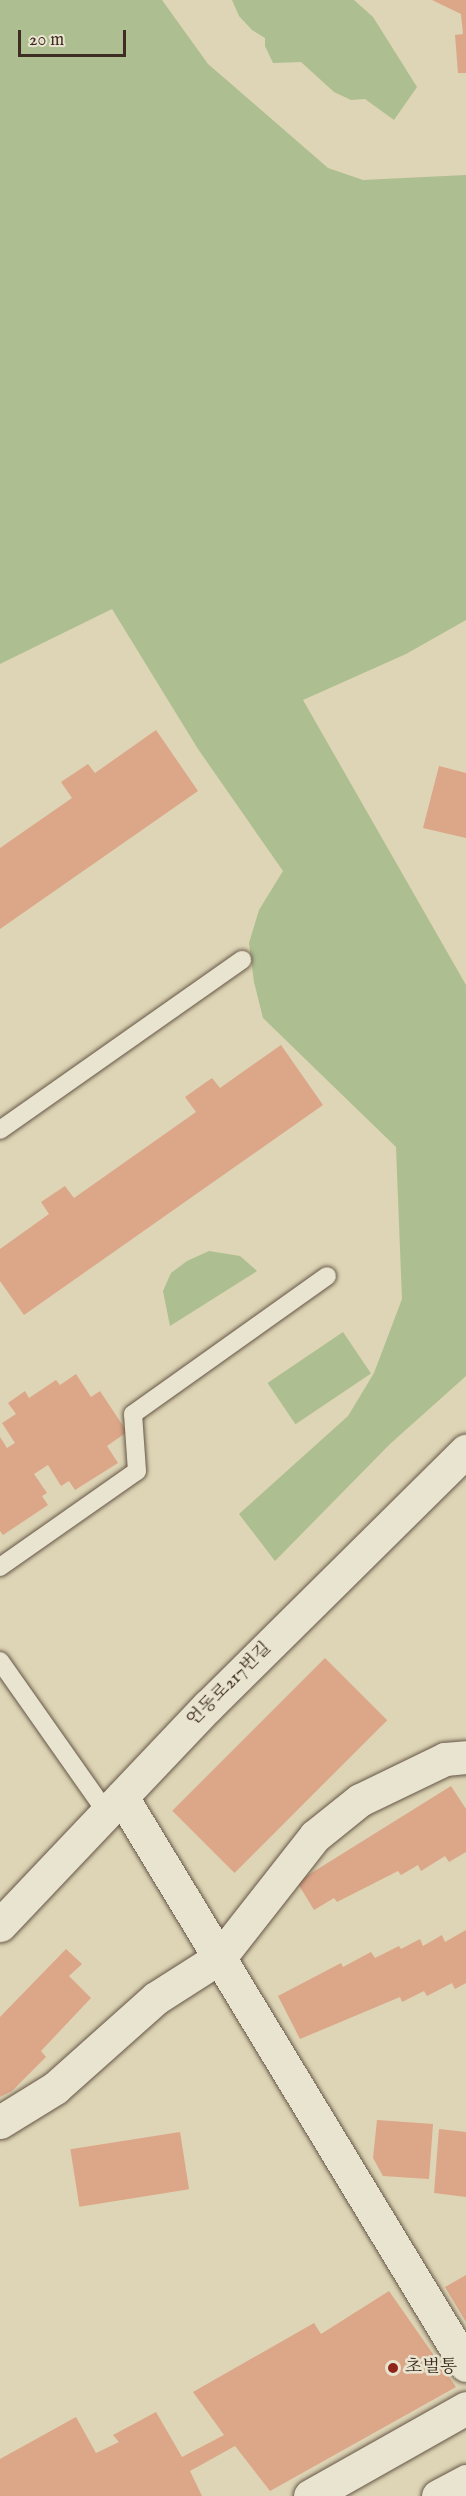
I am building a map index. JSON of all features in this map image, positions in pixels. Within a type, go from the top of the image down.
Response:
[{"type":"street","name":"언동로217번길","points":[[0,1925],[216,1698],[466,1451]]},
{"type":"street","points":[[0,2122],[55,2088],[156,1998],[220,1957],[315,1836],[360,1800],[445,1759],[466,1757]]},
{"type":"street","points":[[114,1804],[220,1957],[466,2364]]},
{"type":"street","points":[[310,2496],[466,2408]]},
{"type":"street","points":[[438,2496],[466,2481]]},
{"type":"lane","points":[[0,1130],[242,960]]},
{"type":"lane","points":[[0,1567],[137,1471],[133,1414],[327,1276]]},
{"type":"lane","points":[[0,1662],[114,1804]]},
{"type":"green space","points":[[0,0],[162,0],[208,64],[328,168],[363,180],[466,175],[466,620],[406,654],[303,700],[466,985],[466,1376],[390,1444],[275,1561],[239,1514],[348,1416],[374,1373],[402,1299],[396,1147],[263,1018],[254,982],[249,943],[259,910],[283,871],[198,749],[112,609],[0,664]]},
{"type":"green space","points":[[232,0],[354,0],[373,17],[417,87],[394,120],[365,99],[351,100],[334,92],[301,62],[273,63],[265,46],[265,38],[252,30],[239,16]]},
{"type":"green space","points":[[209,1251],[240,1256],[257,1271],[170,1326],[163,1291],[171,1273],[187,1261]]},
{"type":"green space","points":[[343,1332],[371,1373],[296,1424],[268,1383]]},
{"type":"building","points":[[432,0],[466,0],[466,73],[458,73],[455,35],[463,34],[461,14]]},
{"type":"building","points":[[156,730],[198,791],[0,929],[0,848],[72,798],[61,782],[88,764],[95,773]]},
{"type":"building","points":[[439,766],[466,773],[466,838],[423,828]]},
{"type":"building","points":[[281,1045],[323,1105],[24,1315],[0,1281],[0,1249],[49,1214],[41,1202],[65,1186],[74,1198],[196,1112],[185,1097],[212,1078],[220,1088]]},
{"type":"building","points":[[76,1374],[91,1397],[100,1391],[127,1432],[107,1446],[118,1463],[75,1490],[69,1481],[61,1486],[48,1465],[34,1474],[47,1493],[42,1496],[48,1505],[3,1535],[0,1531],[0,1437],[7,1448],[15,1443],[2,1423],[16,1414],[8,1403],[25,1391],[29,1398],[56,1380],[60,1385]]},
{"type":"building","points":[[325,1658],[387,1720],[234,1873],[172,1811]]},
{"type":"building","points":[[451,1786],[466,1809],[466,1852],[449,1862],[445,1856],[421,1871],[418,1865],[401,1875],[398,1871],[337,1902],[334,1898],[314,1910],[297,1882]]},
{"type":"building","points":[[466,1930],[466,1983],[455,1989],[452,1983],[427,1996],[424,1991],[402,2002],[400,1997],[300,2039],[278,1996],[341,1963],[343,1967],[371,1952],[375,1958],[399,1946],[401,1949],[420,1939],[423,1946],[442,1935],[445,1942]]},
{"type":"building","points":[[66,1949],[82,1964],[69,1976],[91,1998],[41,2051],[46,2057],[12,2091],[0,2097],[0,2017]]},
{"type":"building","points":[[377,2120],[433,2124],[429,2179],[383,2176],[373,2158]]},
{"type":"building","points":[[439,2129],[466,2132],[466,2197],[434,2193]]},
{"type":"building","points":[[180,2132],[189,2189],[79,2207],[70,2149]]},
{"type":"building","points":[[466,2275],[466,2322],[445,2287]]},
{"type":"building","points":[[389,2291],[456,2387],[270,2491],[235,2446],[190,2471],[202,2496],[0,2496],[0,2459],[76,2417],[96,2453],[119,2442],[113,2435],[156,2412],[182,2457],[224,2435],[193,2392],[314,2323],[321,2334]]},
{"type":"place","name":"초벌통","points":[[393,2368]]}]
